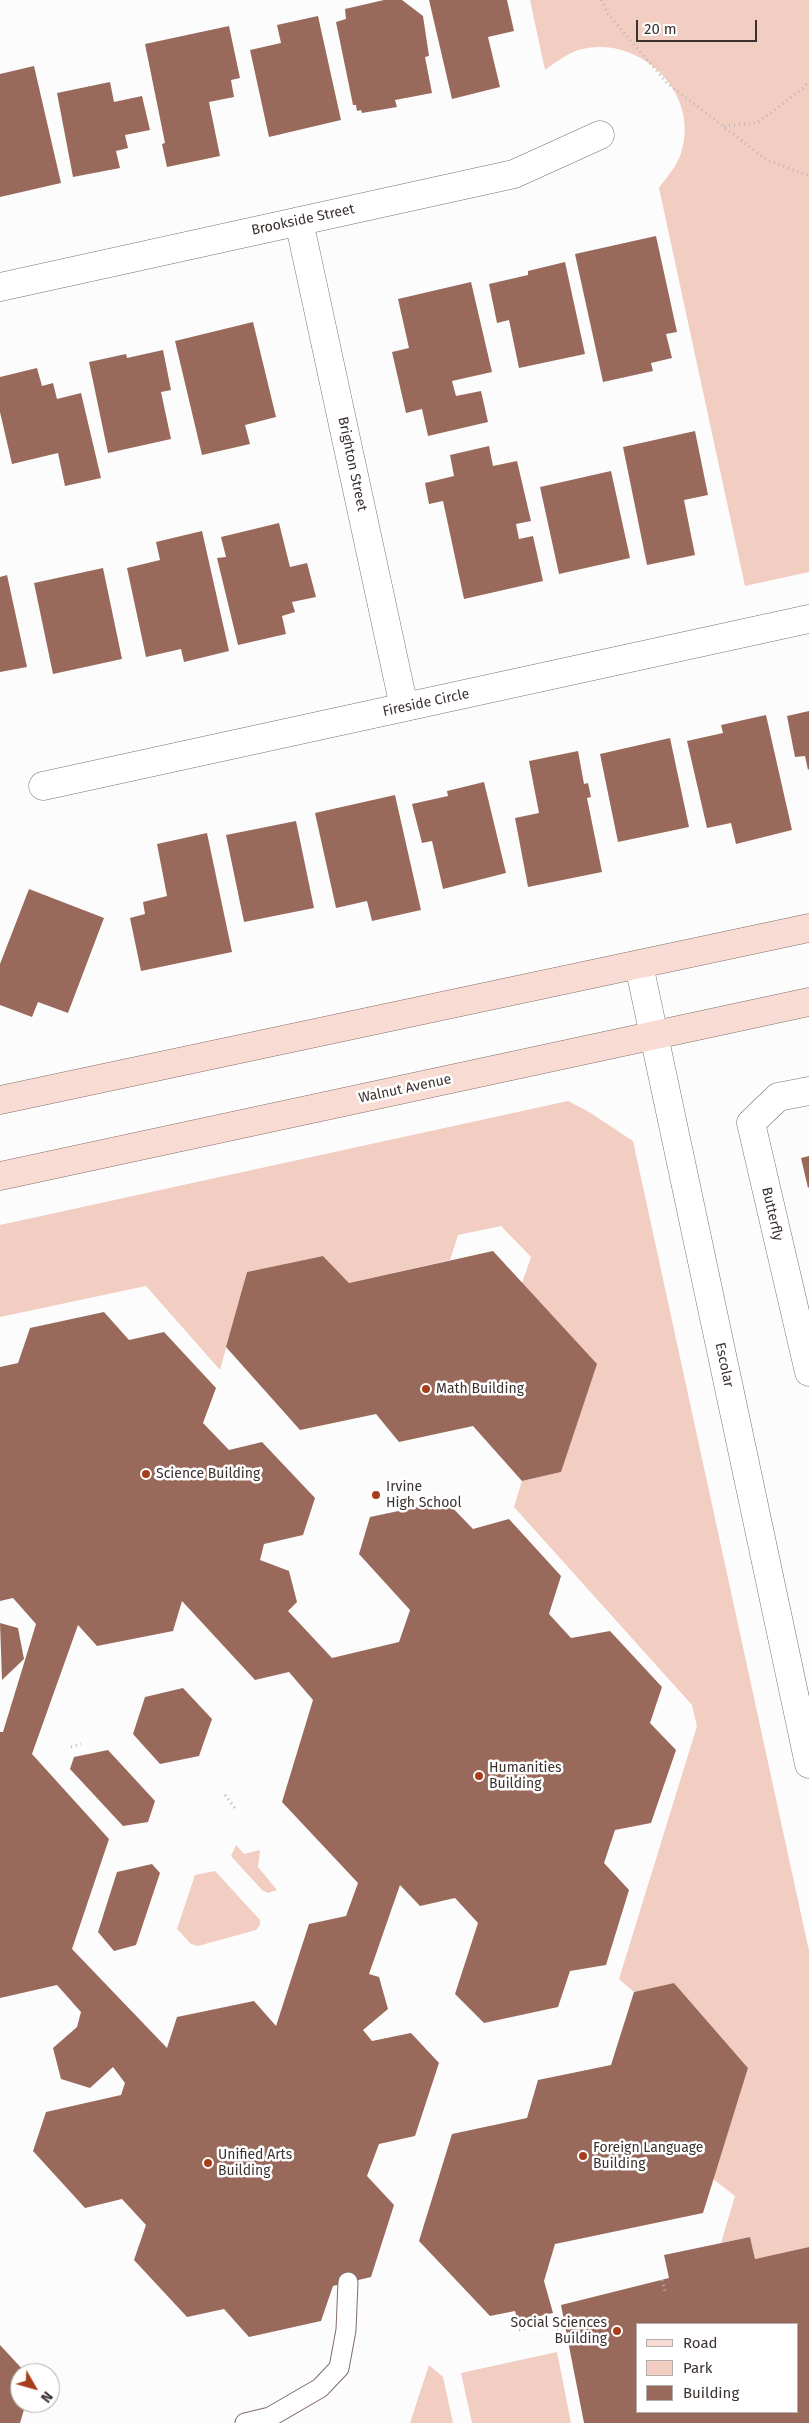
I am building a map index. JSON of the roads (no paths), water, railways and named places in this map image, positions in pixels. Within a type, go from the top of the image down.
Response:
[{"type":"main road","points":[[0,1100],[809,928]]},
{"type":"main road","name":"Walnut Avenue","points":[[0,1176],[809,1002]]},
{"type":"street","name":"Brookside Street","points":[[0,287],[514,174],[600,135]]},
{"type":"street","name":"Brighton Street","points":[[299,221],[404,707]]},
{"type":"street","name":"Fireside Circle","points":[[43,786],[809,619]]},
{"type":"street","name":"Escolar","points":[[639,965],[809,1764]]},
{"type":"street","name":"Butterfly","points":[[809,1091],[778,1097],[751,1123],[809,1372]]},
{"type":"lane","points":[[245,2423],[270,2417],[295,2403],[320,2388],[339,2368],[346,2330],[348,2282]]},
{"type":"place","name":"Math Building","points":[[426,1389]]},
{"type":"place","name":"Science Building","points":[[146,1474]]},
{"type":"place","name":"Irvine High School","points":[[376,1495]]},
{"type":"place","name":"Humanities Building","points":[[479,1776]]},
{"type":"place","name":"Foreign Language Building","points":[[583,2156]]},
{"type":"place","name":"Unified Arts Building","points":[[208,2163]]},
{"type":"place","name":"Social Sciences Building","points":[[617,2331]]}]
